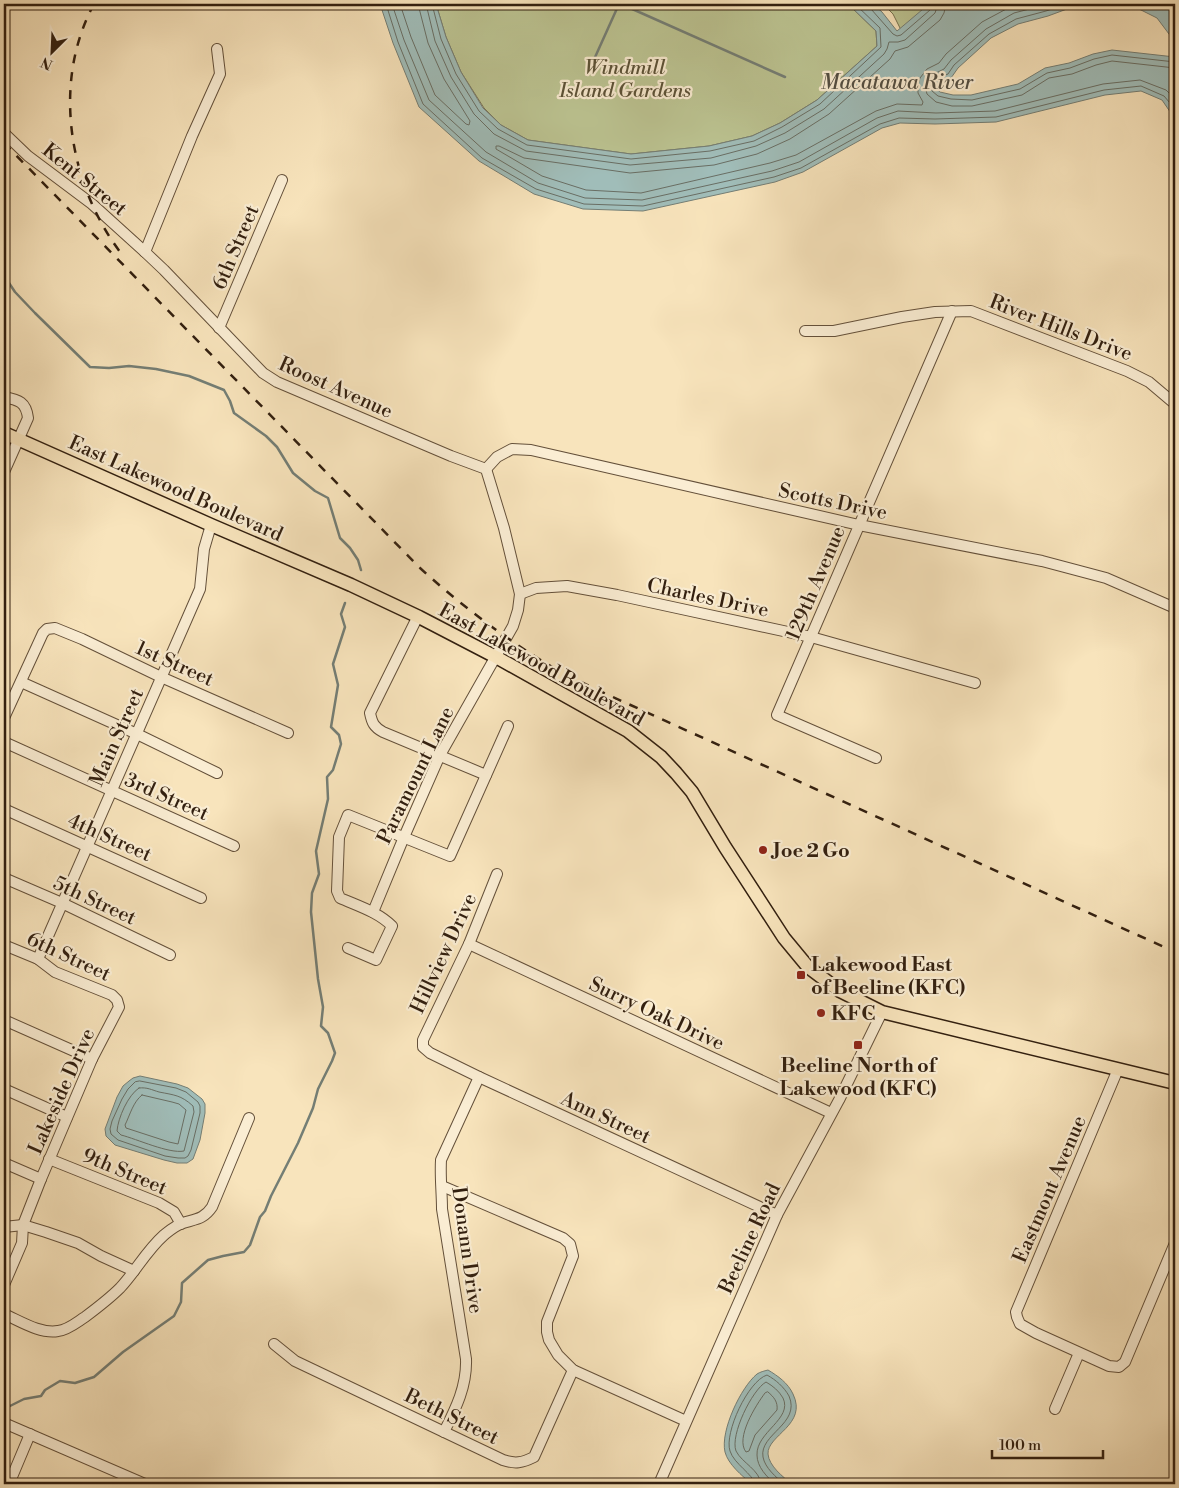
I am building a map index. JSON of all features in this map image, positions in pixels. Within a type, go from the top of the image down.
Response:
[{"type":"main road","name":"East Lakewood Boulevard","points":[[4,433],[418,616],[622,727],[661,757],[692,792],[784,938],[808,967],[840,991],[882,1012],[1175,1083]]},
{"type":"street","points":[[145,252],[192,136],[220,74],[217,49]]},
{"type":"street","name":"Kent Street","points":[[4,133],[28,156],[92,204],[145,252]]},
{"type":"street","name":"6th Street","points":[[219,328],[282,180]]},
{"type":"street","name":"Roost Avenue","points":[[145,252],[263,373],[278,382],[451,456],[486,469]]},
{"type":"street","name":"River Hills Drive","points":[[805,331],[834,331],[935,312],[971,311],[1127,371],[1149,382],[1175,404]]},
{"type":"street","name":"129th Avenue","points":[[876,758],[777,715],[952,312]]},
{"type":"street","points":[[4,397],[18,400],[24,405],[28,418],[4,472]]},
{"type":"street","name":"Scotts Drive","points":[[486,469],[497,457],[512,448],[531,450],[859,525],[1042,561],[1106,578],[1175,608]]},
{"type":"street","points":[[486,469],[504,528],[520,594],[514,626],[496,657]]},
{"type":"street","name":"Main Street","points":[[38,959],[200,588],[204,549],[211,525]]},
{"type":"street","name":"Charles Drive","points":[[520,594],[536,588],[566,586],[811,637],[975,683]]},
{"type":"street","points":[[418,616],[370,713],[372,722],[376,729],[486,775]]},
{"type":"street","name":"1st Street","points":[[21,682],[43,633],[47,629],[55,628],[288,733]]},
{"type":"street","name":"Paramount Lane","points":[[373,912],[440,755],[496,657]]},
{"type":"street","points":[[4,718],[21,682],[218,773]]},
{"type":"street","points":[[348,948],[376,960],[392,926],[373,912],[340,898],[337,891],[339,837],[348,815],[450,856],[508,726]]},
{"type":"street","name":"3rd Street","points":[[4,742],[234,846]]},
{"type":"street","name":"4th Street","points":[[4,809],[201,898]]},
{"type":"street","name":"Hillview Drive","points":[[423,1047],[422,1040],[468,944],[498,874]]},
{"type":"street","name":"5th Street","points":[[4,878],[62,903],[170,955]]},
{"type":"street","name":"Surry Oak Drive","points":[[468,944],[831,1113]]},
{"type":"street","name":"6th Street","points":[[4,945],[38,959],[55,972],[112,995],[117,1000]]},
{"type":"street","name":"Lakeside Drive","points":[[4,1285],[22,1243],[22,1225],[92,1059],[119,1007],[117,1000]]},
{"type":"street","name":"Beeline Road","points":[[659,1484],[777,1215],[882,1012]]},
{"type":"street","points":[[4,1020],[92,1059]]},
{"type":"street","name":"Ann Street","points":[[423,1047],[430,1053],[479,1078],[777,1215]]},
{"type":"street","name":"Eastmont Avenue","points":[[1079,1353],[1020,1324],[1016,1312],[1118,1069]]},
{"type":"street","name":"Donann Drive","points":[[444,1432],[461,1396],[467,1373],[442,1209],[441,1160],[479,1078]]},
{"type":"street","points":[[4,1089],[67,1117]]},
{"type":"street","points":[[4,1314],[42,1330],[58,1331],[69,1327],[99,1306],[119,1288],[134,1271],[142,1258],[165,1234],[181,1224],[199,1219],[207,1214],[212,1207],[249,1118]]},
{"type":"street","name":"9th Street","points":[[49,1158],[159,1203],[174,1212],[181,1224]]},
{"type":"street","points":[[4,1163],[41,1178]]},
{"type":"street","points":[[442,1186],[563,1238],[570,1244],[573,1256],[547,1322],[549,1340],[558,1355],[573,1370],[686,1421]]},
{"type":"street","points":[[4,1227],[22,1225],[78,1243],[134,1271]]},
{"type":"street","points":[[1055,1409],[1079,1353],[1108,1366],[1119,1367],[1124,1362],[1175,1243]]},
{"type":"street","name":"Beth Street","points":[[274,1344],[295,1361],[514,1464],[534,1457],[573,1370]]},
{"type":"street","points":[[4,1423],[145,1484]]},
{"type":"street","points":[[8,1484],[30,1434]]},
{"type":"green space","name":"Windmill Island Gardens","points":[[436,4],[848,4],[876,31],[877,46],[817,100],[780,123],[752,136],[709,146],[631,154],[528,140],[501,125],[484,108],[461,72],[446,37]]},
{"type":"green space","points":[[883,4],[969,4],[904,36],[893,14]]},
{"type":"water","name":"Macatawa River","points":[[380,4],[436,4],[446,37],[461,72],[483,108],[501,125],[528,140],[631,154],[709,146],[752,136],[780,123],[817,100],[877,46],[876,31],[848,4],[873,4],[897,31],[929,4],[1103,4],[1067,9],[1018,24],[991,38],[958,68],[951,78],[939,83],[936,88],[940,92],[953,95],[971,95],[1018,84],[1045,68],[1112,50],[1175,57],[1175,119],[1162,100],[1141,91],[1105,95],[996,122],[900,123],[882,128],[803,172],[775,182],[643,211],[583,209],[534,194],[479,161],[419,107],[393,43]]},
{"type":"water","points":[[1129,4],[1175,4],[1175,42],[1157,18]]},
{"type":"water","points":[[140,1076],[188,1088],[202,1099],[205,1104],[200,1140],[193,1159],[187,1163],[164,1160],[115,1145],[106,1136],[105,1129],[123,1086],[133,1078]]},
{"type":"water","points":[[768,1370],[786,1383],[793,1394],[796,1405],[795,1414],[791,1422],[769,1447],[768,1454],[774,1467],[792,1484],[752,1484],[732,1465],[725,1452],[724,1443],[733,1410],[751,1380],[757,1374]]},
{"type":"waterway","points":[[587,75],[619,4]]},
{"type":"waterway","points":[[621,4],[785,77]]},
{"type":"waterway","points":[[4,280],[7,280],[15,292],[35,313],[90,367],[129,366],[156,369],[189,376],[224,390],[234,413],[266,436],[277,447],[293,473],[315,491],[328,498],[340,538],[358,560],[361,570]]},
{"type":"waterway","points":[[4,1409],[24,1399],[41,1396],[45,1390],[60,1381],[75,1383],[94,1377],[123,1352],[174,1316],[181,1302],[182,1283],[208,1260],[244,1252],[250,1245],[260,1217],[265,1211],[313,1108],[318,1089],[335,1053],[328,1033],[321,1026],[323,1007],[311,912],[312,893],[319,874],[316,851],[328,799],[327,777],[333,770],[341,744],[339,735],[331,727],[338,685],[333,664],[345,627],[341,614],[345,603]]},
{"type":"railway","points":[[94,4],[81,35],[73,67],[70,101],[72,134],[79,167],[90,199],[105,230],[124,257]]},
{"type":"railway","points":[[4,143],[420,568],[471,611],[506,637],[562,673],[604,693],[1175,952]]},
{"type":"place","name":"Joe 2 Go","points":[[763,850]]},
{"type":"place","name":"Lakewood East of Beeline (KFC)","points":[[801,975]]},
{"type":"place","name":"KFC","points":[[821,1013]]},
{"type":"place","name":"Beeline North of Lakewood (KFC)","points":[[858,1045]]}]
